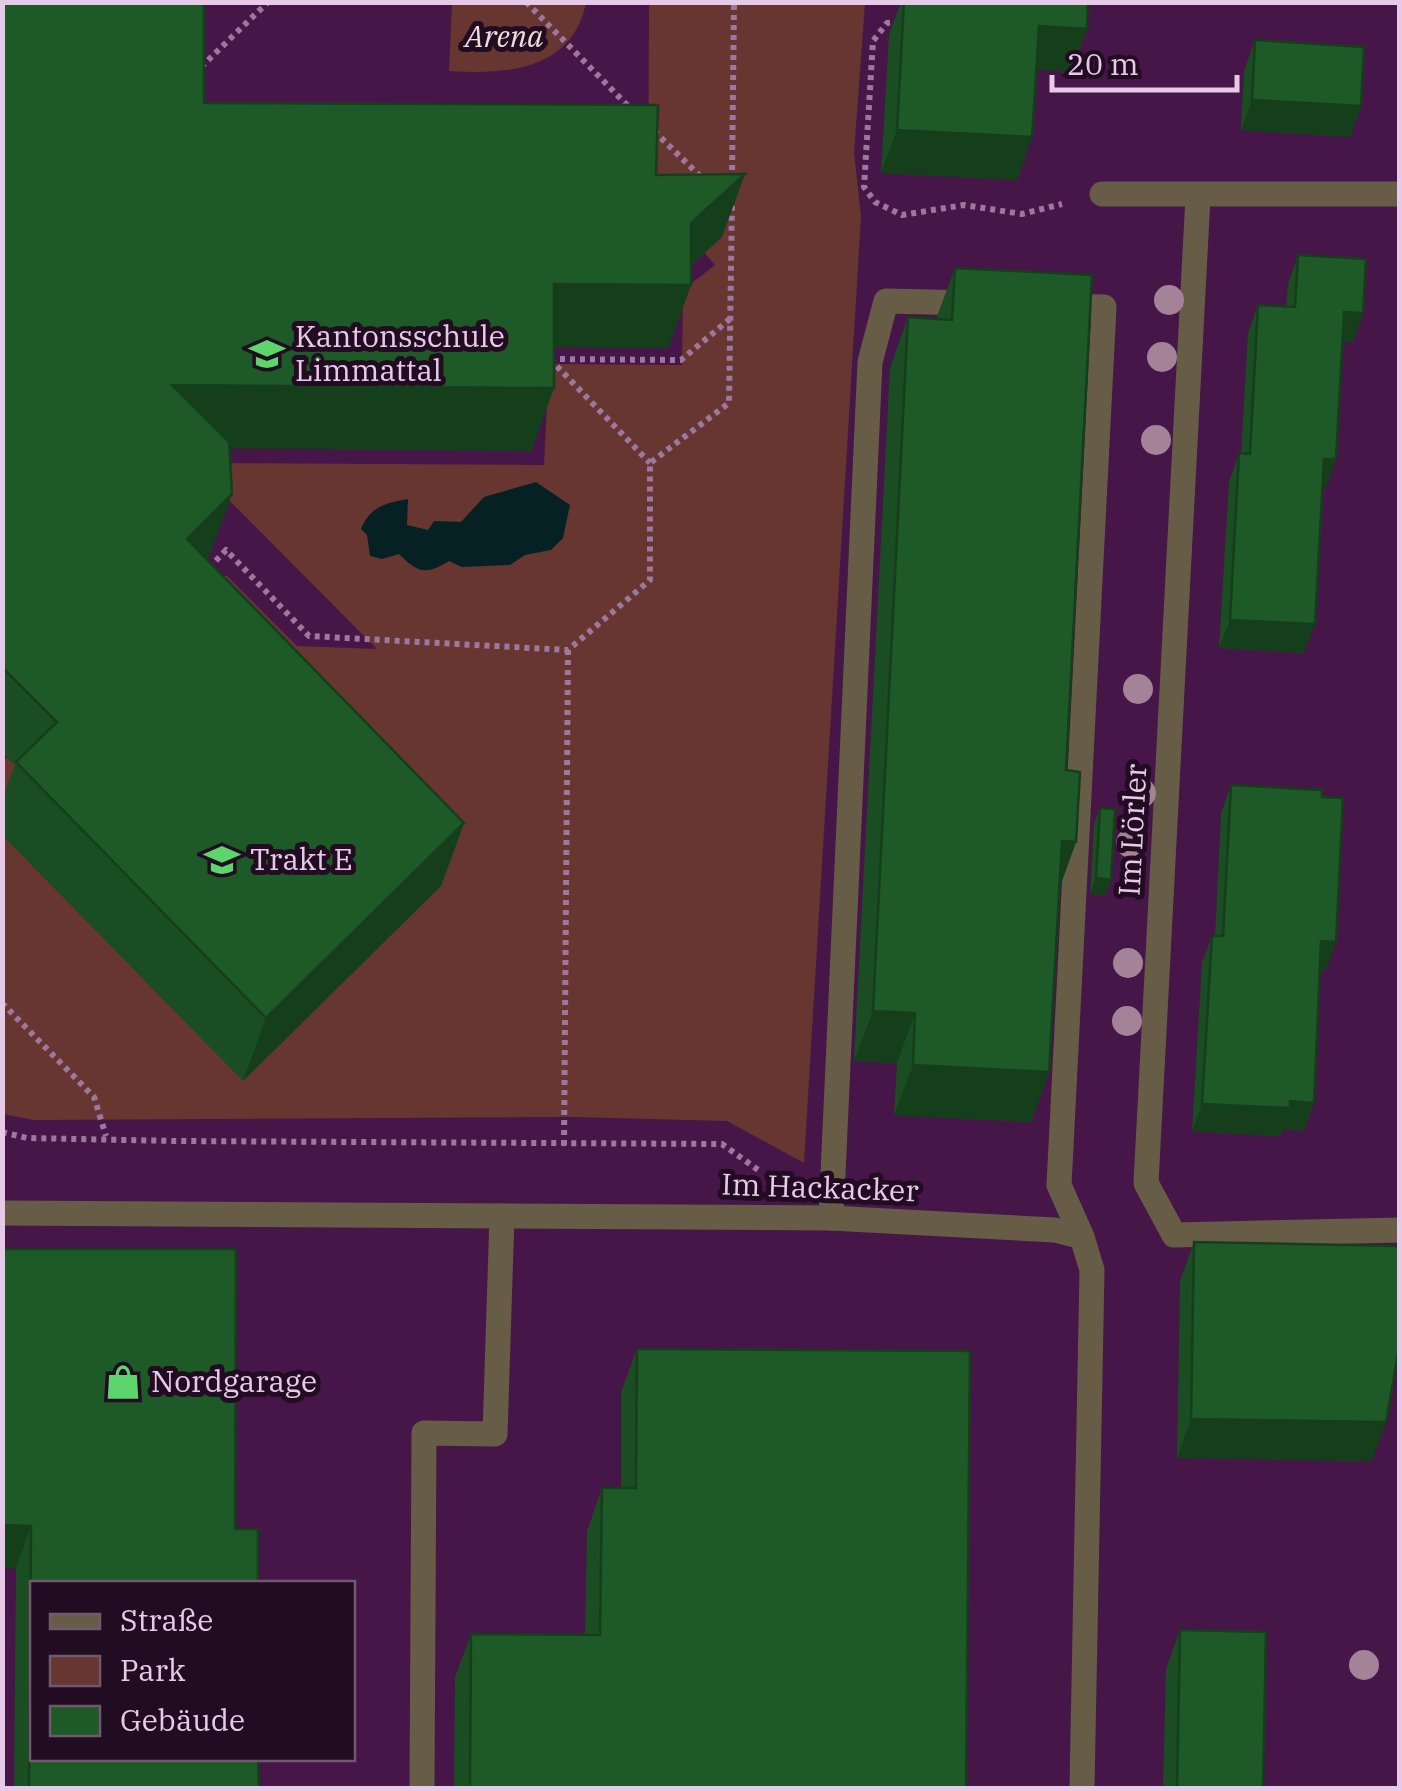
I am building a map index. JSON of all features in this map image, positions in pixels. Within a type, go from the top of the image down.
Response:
[{"type":"street","points":[[1102,194],[1400,194]]},
{"type":"street","name":"Im Lörler","points":[[1198,196],[1146,1183],[1174,1235],[1400,1230]]},
{"type":"street","points":[[831,1218],[870,362],[886,300],[1104,307],[1059,1185],[1092,1270],[1082,1788]]},
{"type":"street","name":"Im Hackacker","points":[[2,1213],[831,1218],[1055,1230],[1082,1237]]},
{"type":"street","points":[[422,1788],[424,1433],[495,1434],[502,1216]]},
{"type":"path","points":[[196,71],[268,2]]},
{"type":"path","points":[[526,2],[633,112]]},
{"type":"path","points":[[650,463],[729,403],[734,2]]},
{"type":"path","points":[[906,22],[887,23],[873,42],[864,186],[875,202],[902,215],[964,205],[1022,214],[1102,194]]},
{"type":"path","points":[[648,125],[704,179]]},
{"type":"path","points":[[718,192],[732,206]]},
{"type":"path","points":[[531,360],[680,360],[732,318]]},
{"type":"path","points":[[205,571],[226,550],[309,636],[568,650],[650,580],[650,463],[550,359]]},
{"type":"path","points":[[564,1144],[568,650]]},
{"type":"path","points":[[2,1003],[94,1097],[106,1136]]},
{"type":"path","points":[[2,1132],[27,1138],[722,1144],[768,1176],[833,1179]]},
{"type":"green space","name":"Arena","points":[[452,2],[586,3],[567,42],[552,55],[514,69],[471,72],[449,71]]},
{"type":"green space","points":[[649,3],[865,3],[854,153],[861,216],[804,1163],[727,1121],[574,1117],[34,1120],[3,1114],[3,761],[226,575],[297,646],[377,649],[192,463],[544,465],[549,364],[682,365],[683,290],[715,265],[689,235],[648,235]]},
{"type":"shaded area","points":[[536,482],[570,505],[563,538],[551,550],[525,555],[510,565],[462,567],[449,561],[427,570],[416,568],[399,554],[382,559],[370,556],[367,535],[361,529],[369,516],[385,504],[408,499],[407,525],[428,530],[434,521],[461,522],[484,497]]},
{"type":"building","points":[[2,2],[204,2],[204,103],[658,105],[656,175],[745,174],[691,223],[691,285],[554,284],[554,388],[172,385],[229,442],[232,494],[187,539],[464,823],[266,1018],[16,762],[57,722],[2,667]]},
{"type":"building","points":[[904,2],[1088,2],[1087,29],[1039,26],[1032,137],[897,130]]},
{"type":"building","points":[[1255,40],[1364,47],[1361,106],[1252,100]]},
{"type":"building","points":[[1298,255],[1366,259],[1363,313],[1344,312],[1336,459],[1324,459],[1315,624],[1230,620],[1239,453],[1250,454],[1258,305],[1295,307]]},
{"type":"building","points":[[955,268],[1092,275],[1066,770],[1080,772],[1076,842],[1062,841],[1049,1072],[913,1065],[915,1013],[873,1011],[908,317],[952,320]]},
{"type":"building","points":[[1231,785],[1322,790],[1322,797],[1343,798],[1336,942],[1321,941],[1314,1103],[1290,1101],[1290,1108],[1202,1104],[1212,936],[1223,936]]},
{"type":"building","points":[[1100,808],[1115,809],[1111,880],[1096,878]]},
{"type":"building","points":[[1194,1242],[1400,1246],[1400,1342],[1386,1422],[1191,1419]]},
{"type":"building","points":[[2,1249],[236,1249],[235,1529],[258,1529],[258,1581],[31,1581],[31,1526],[2,1525]]},
{"type":"building","points":[[637,1349],[970,1351],[966,1788],[470,1788],[471,1634],[600,1635],[602,1488],[636,1488]]},
{"type":"building","points":[[1180,1630],[1266,1632],[1263,1788],[1177,1788]]},
{"type":"building","points":[[30,1657],[30,1761],[258,1761],[259,1788],[29,1788]]},
{"type":"place","name":"Kantonsschule Limmattal","points":[[267,354]]},
{"type":"place","name":"Trakt E","points":[[222,860]]},
{"type":"place","name":"Nordgarage","points":[[123,1382]]}]
